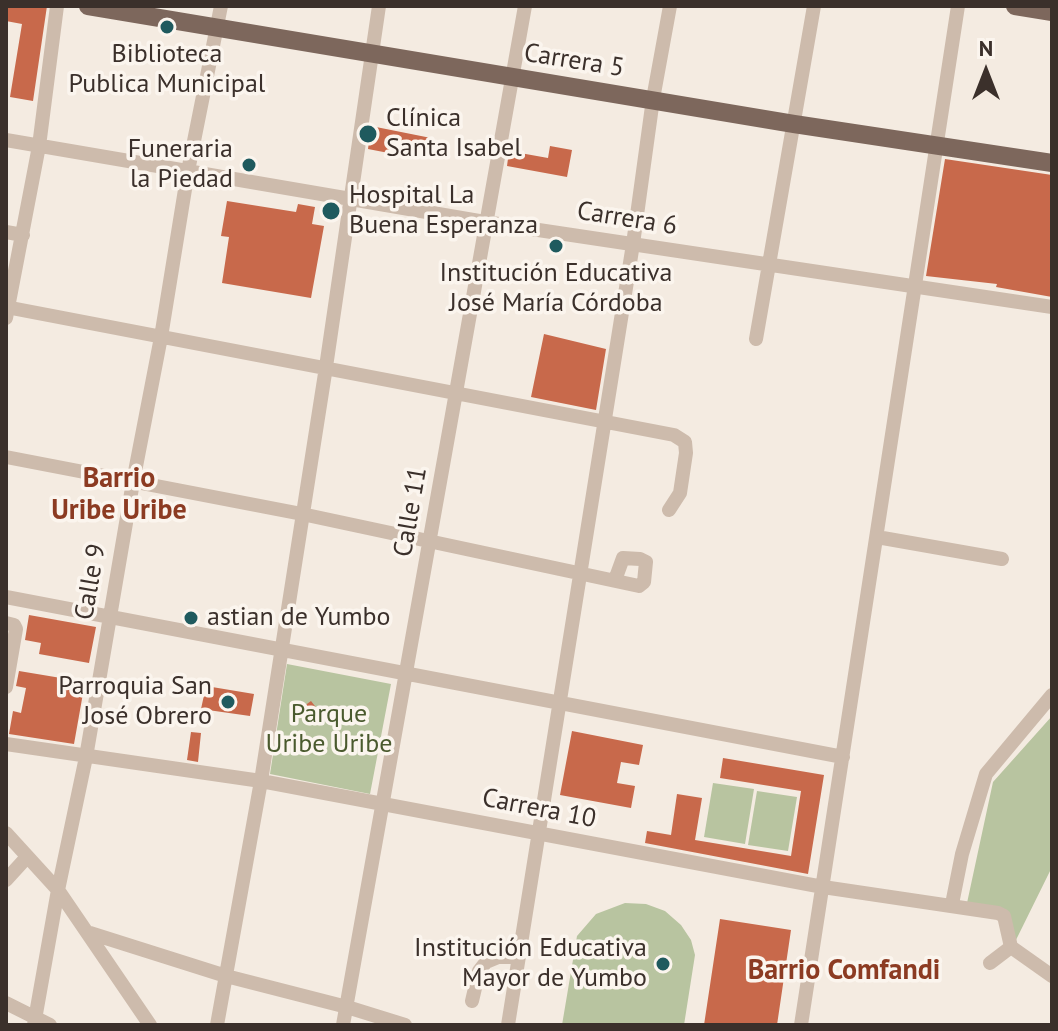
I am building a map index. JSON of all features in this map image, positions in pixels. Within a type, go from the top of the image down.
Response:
[{"type":"main road","name":"Carrera 5","points":[[88,6],[794,124],[1052,163]]},
{"type":"main road","points":[[1015,6],[1052,12]]},
{"type":"street","points":[[57,6],[39,146],[7,311],[326,367],[681,437],[686,453],[681,489],[669,510]]},
{"type":"street","name":"Calle 9","points":[[35,1022],[86,757],[188,171],[221,6]]},
{"type":"street","points":[[217,1025],[261,781],[379,6]]},
{"type":"street","name":"Calle 11","points":[[343,1025],[525,6]]},
{"type":"street","points":[[508,1025],[670,6]]},
{"type":"street","points":[[756,339],[814,6]]},
{"type":"street","points":[[801,1025],[805,983],[823,887],[958,6]]},
{"type":"street","name":"Carrera 6","points":[[6,140],[485,222],[1052,307]]},
{"type":"street","points":[[6,232],[23,235]]},
{"type":"street","points":[[6,457],[302,514],[615,580]]},
{"type":"street","points":[[877,537],[1002,559]]},
{"type":"street","points":[[6,597],[843,757]]},
{"type":"street","points":[[6,623],[14,625],[16,629],[6,687]]},
{"type":"street","points":[[952,904],[962,854],[986,774],[1052,695]]},
{"type":"street","name":"Carrera 10","points":[[6,744],[261,781],[823,887],[1001,913],[1011,947]]},
{"type":"street","points":[[6,833],[58,890],[150,1025]]},
{"type":"street","points":[[6,880],[27,857]]},
{"type":"street","points":[[90,933],[226,976],[405,1025]]},
{"type":"street","points":[[990,963],[1011,947],[1052,976]]},
{"type":"street","points":[[472,1001],[479,971],[486,962],[498,957],[519,957]]},
{"type":"street","points":[[6,1003],[35,1022],[50,1025]]},
{"type":"green space","name":"Parque Uribe Uribe","points":[[287,664],[391,684],[370,794],[270,774]]},
{"type":"green space","points":[[1052,716],[1052,867],[1014,944],[1007,913],[967,903],[993,782]]},
{"type":"green space","points":[[713,783],[754,789],[745,844],[704,837]]},
{"type":"green space","points":[[757,791],[797,797],[788,851],[748,845]]},
{"type":"green space","points":[[625,903],[646,904],[665,911],[681,925],[691,940],[695,955],[684,1025],[562,1025],[577,936],[596,914]]},
{"type":"building","points":[[6,6],[47,6],[33,101],[10,97],[22,24],[6,21]]},
{"type":"building","points":[[371,126],[431,138],[430,147],[401,146],[399,155],[368,149]]},
{"type":"building","points":[[550,146],[572,150],[567,177],[507,166],[509,151],[548,158]]},
{"type":"building","points":[[945,159],[1052,175],[1052,297],[996,287],[997,284],[926,276]]},
{"type":"building","points":[[227,201],[296,212],[298,204],[315,207],[312,224],[324,226],[311,298],[222,283],[229,237],[221,236]]},
{"type":"building","points":[[544,334],[606,349],[596,410],[531,397]]},
{"type":"building","points":[[29,615],[96,627],[89,663],[39,654],[41,643],[25,640]]},
{"type":"building","points":[[19,671],[85,682],[74,744],[9,734],[13,711],[21,713],[26,688],[16,686]]},
{"type":"building","name":"Parroquia San José Obrero","points":[[206,686],[254,694],[250,716],[201,709]]},
{"type":"building","points":[[311,701],[322,715],[311,723],[300,709]]},
{"type":"building","points":[[572,731],[643,745],[639,765],[621,762],[617,783],[635,786],[631,808],[560,795]]},
{"type":"building","points":[[191,732],[201,733],[198,762],[187,760]]},
{"type":"building","points":[[723,758],[824,775],[808,874],[645,843],[647,831],[671,835],[677,794],[702,798],[695,840],[791,856],[801,791],[720,778]]},
{"type":"building","points":[[720,919],[791,930],[777,1025],[704,1025]]},
{"type":"place","name":"Biblioteca Publica Municipal","points":[[167,27]]},
{"type":"place","name":"Clínica Santa Isabel","points":[[368,134]]},
{"type":"place","name":"Funeraria la Piedad","points":[[249,165]]},
{"type":"place","name":"Hospital La Buena Esperanza","points":[[331,211]]},
{"type":"place","name":"Institución Educativa José María Córdoba","points":[[556,246]]},
{"type":"place","name":"astian de Yumbo","points":[[191,618]]},
{"type":"place","name":"Parroquia San José Obrero","points":[[228,702]]},
{"type":"place","name":"Institución Educativa Mayor de Yumbo","points":[[663,964]]},
{"type":"district","name":"Barrio Uribe Uribe","points":[[119,495]]},
{"type":"district","name":"Barrio Comfandi","points":[[844,971]]}]
